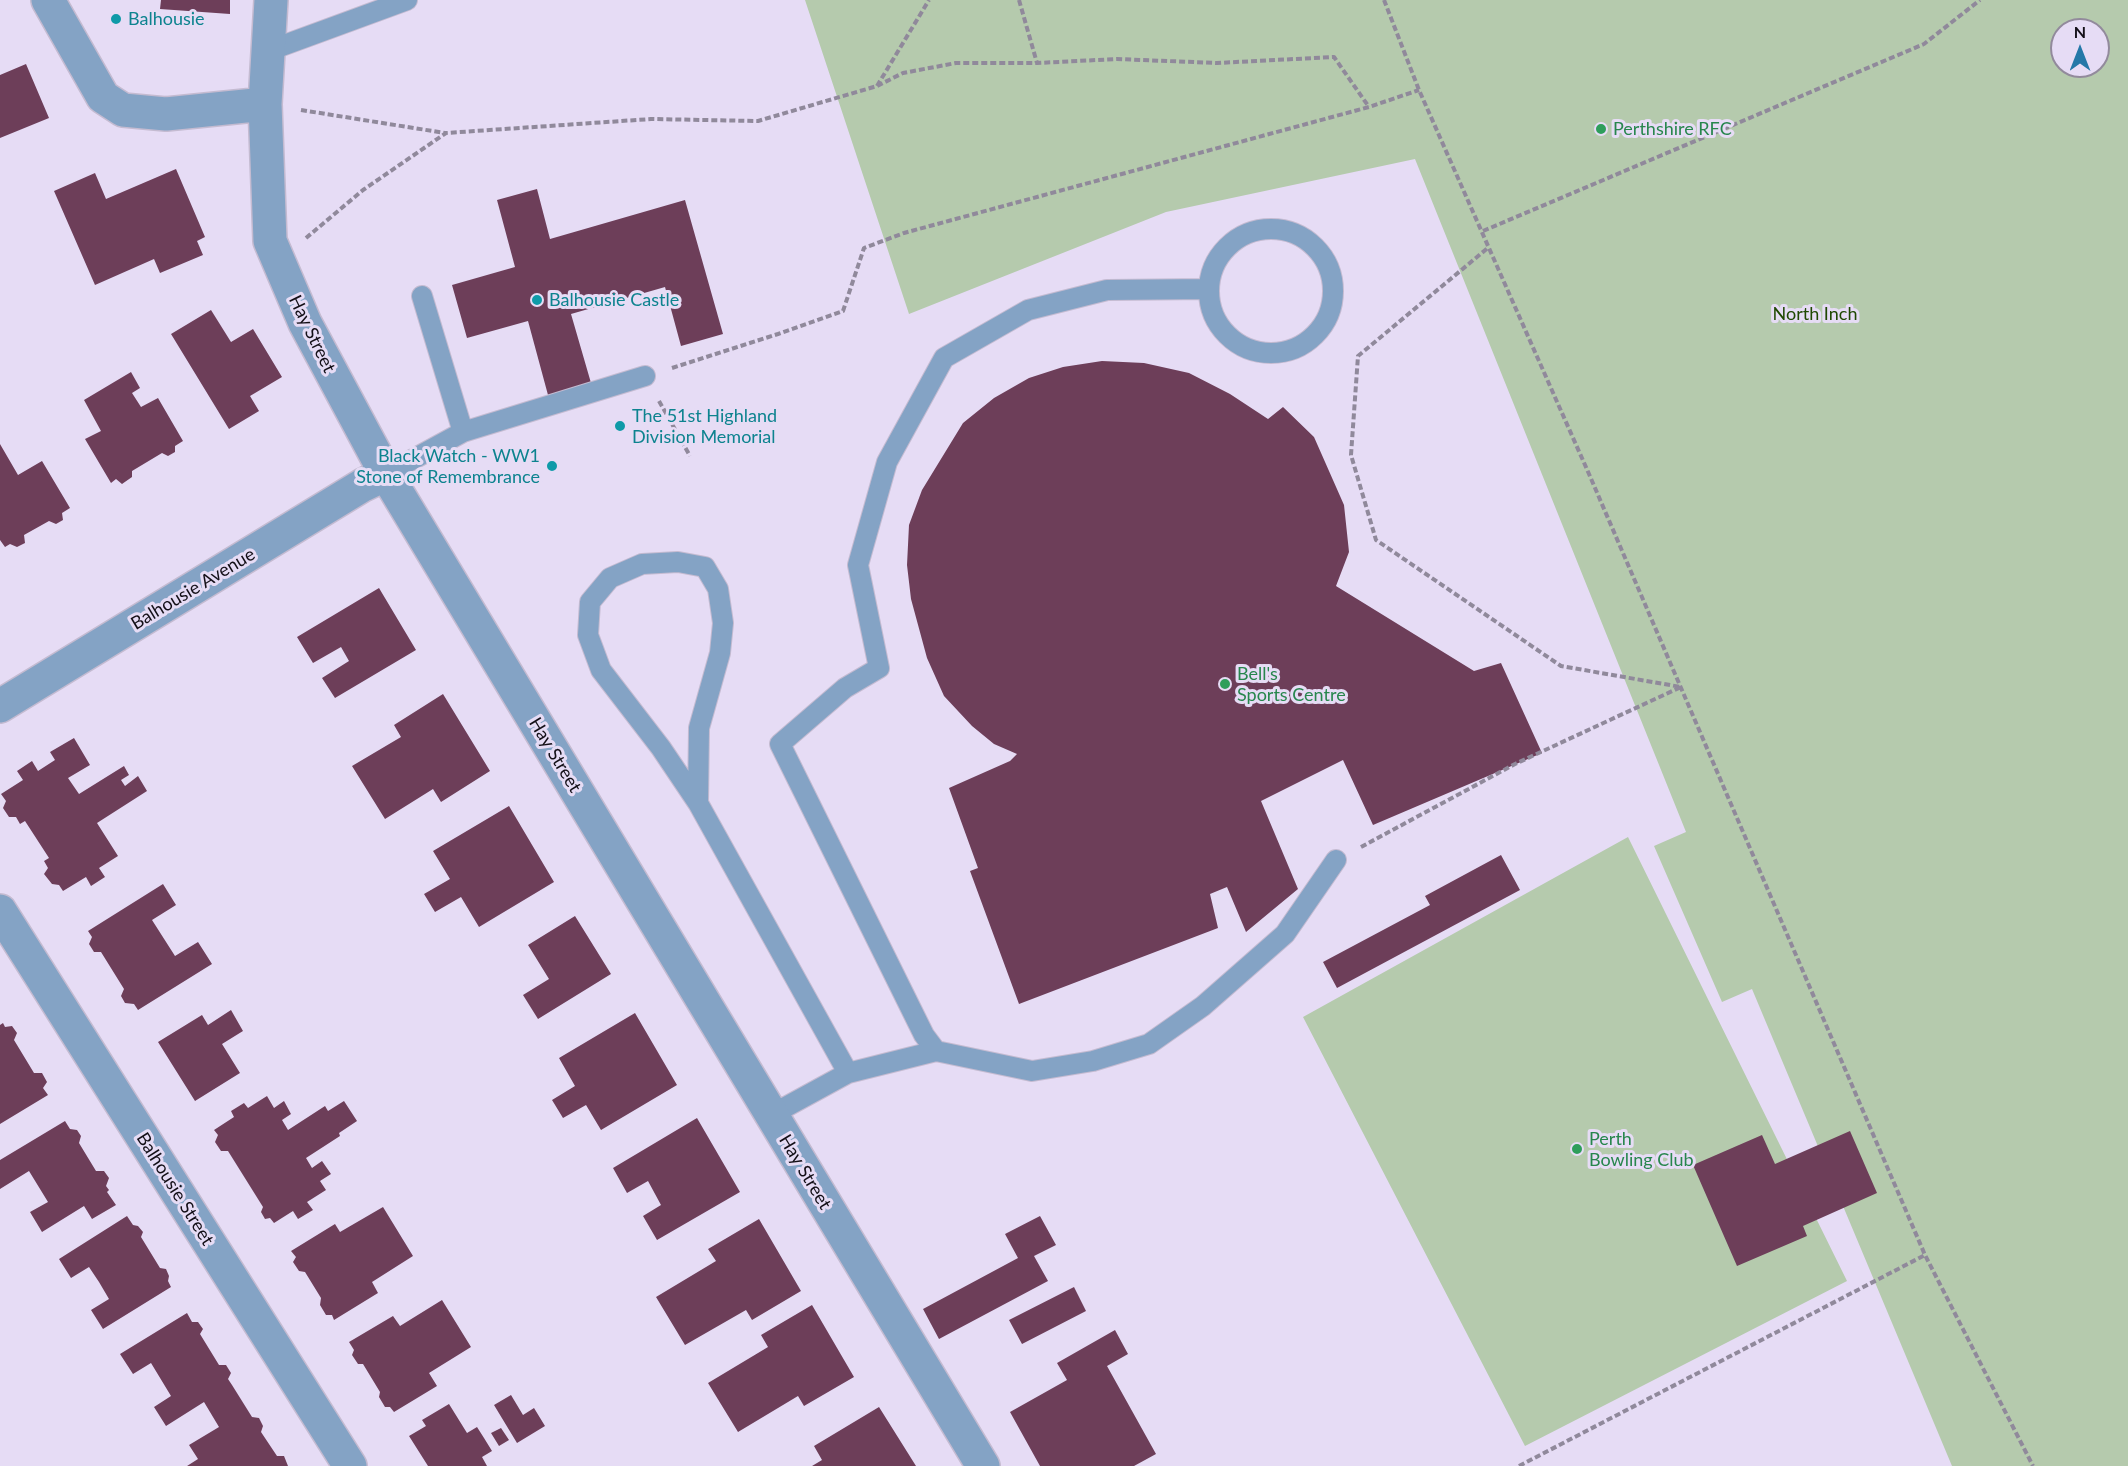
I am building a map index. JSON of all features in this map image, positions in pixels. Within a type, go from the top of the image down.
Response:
[{"type":"street","points":[[48,0],[103,97],[123,110],[166,114],[264,104]]},
{"type":"street","name":"Hay Street","points":[[271,0],[264,104],[270,242],[305,323],[386,474],[983,1466]]},
{"type":"street","name":"Balhousie Avenue","points":[[0,706],[363,485],[386,474]]},
{"type":"street","name":"Balhousie Street","points":[[0,911],[350,1466]]},
{"type":"lane","points":[[268,51],[407,0]]},
{"type":"lane","points":[[1258,230],[1279,230],[1299,236],[1315,248],[1327,265],[1333,285],[1332,305],[1324,324],[1311,339],[1293,350],[1273,354],[1252,351],[1234,342],[1220,328],[1210,309],[1208,289],[1212,268],[1223,251],[1239,238],[1258,230]]},
{"type":"lane","points":[[936,1051],[924,1035],[780,744],[845,688],[879,668],[858,565],[887,462],[944,358],[1028,310],[1107,290],[1208,289]]},
{"type":"lane","points":[[422,296],[463,432]]},
{"type":"lane","points":[[386,474],[463,432],[645,376]]},
{"type":"lane","points":[[698,802],[699,728],[720,653],[723,623],[718,589],[705,567],[678,562],[642,564],[610,578],[590,602],[588,635],[601,670],[661,748],[698,802],[848,1073]]},
{"type":"lane","points":[[771,1114],[848,1073],[936,1051],[1032,1071],[1093,1062],[1149,1044],[1203,1006],[1285,934],[1336,860]]},
{"type":"path","points":[[877,86],[929,0]]},
{"type":"path","points":[[1019,0],[1037,63]]},
{"type":"path","points":[[1384,0],[1419,90],[1490,247],[1925,1255],[2033,1466]]},
{"type":"path","points":[[1482,231],[1924,44],[1980,0]]},
{"type":"path","points":[[264,104],[446,133],[651,118],[758,121],[877,86],[903,73],[956,63],[1037,63],[1117,59],[1217,63],[1334,57],[1369,107]]},
{"type":"path","points":[[690,456],[645,376],[843,311],[864,248],[904,233],[1369,107],[1419,90]]},
{"type":"path","points":[[278,261],[363,190],[446,133]]},
{"type":"path","points":[[1490,247],[1358,356],[1351,455],[1376,540],[1561,666],[1681,687]]},
{"type":"path","points":[[1336,860],[1515,764],[1681,687]]},
{"type":"path","points":[[1519,1466],[1925,1255]]},
{"type":"green space","name":"North Inch","points":[[805,0],[2128,0],[2128,1466],[1952,1466],[1752,989],[1722,1002],[1654,846],[1686,832],[1415,159],[1166,212],[909,314]]},
{"type":"green space","name":"Perth Bowling Club","points":[[1628,837],[1847,1281],[1525,1446],[1303,1017]]},
{"type":"building","points":[[161,0],[230,0],[230,14],[160,9]]},
{"type":"building","points":[[26,64],[49,118],[0,138],[0,75]]},
{"type":"building","points":[[176,169],[205,237],[197,241],[203,255],[160,273],[154,259],[95,285],[54,191],[95,173],[106,199]]},
{"type":"building","name":"Balhousie Castle","points":[[537,189],[550,239],[685,200],[723,334],[681,346],[665,287],[571,314],[591,383],[548,395],[528,321],[467,338],[452,285],[515,267],[497,200]]},
{"type":"building","points":[[211,310],[231,342],[253,329],[282,377],[250,396],[259,411],[229,429],[171,334]]},
{"type":"building","name":"Bell's Sports Centre","points":[[1102,361],[1144,363],[1189,373],[1230,394],[1268,419],[1283,407],[1314,437],[1344,505],[1349,552],[1336,586],[1474,671],[1501,663],[1542,753],[1373,825],[1343,760],[1261,801],[1298,889],[1246,932],[1227,887],[1210,894],[1218,928],[1019,1004],[970,871],[978,868],[949,788],[1010,761],[1017,754],[994,744],[972,726],[944,696],[927,658],[911,599],[907,565],[909,525],[922,490],[963,423],[994,398],[1029,378],[1063,367]]},
{"type":"building","points":[[131,372],[140,388],[132,393],[141,407],[158,398],[183,441],[175,446],[175,452],[168,456],[162,453],[132,471],[132,477],[122,484],[116,479],[111,483],[85,439],[101,431],[84,400]]},
{"type":"building","points":[[0,444],[18,475],[42,461],[70,508],[62,513],[63,520],[56,524],[49,521],[24,535],[25,543],[17,547],[10,544],[5,547],[0,540]]},
{"type":"building","points":[[379,588],[416,650],[335,698],[322,678],[349,661],[341,647],[313,663],[297,637]]},
{"type":"building","points":[[443,694],[490,771],[441,802],[433,789],[385,819],[352,766],[401,737],[394,725]]},
{"type":"building","points":[[74,738],[90,765],[68,778],[79,794],[124,766],[129,775],[121,780],[125,786],[138,776],[147,791],[97,823],[118,856],[99,868],[105,877],[91,886],[86,877],[63,891],[59,885],[52,884],[44,874],[48,868],[44,861],[49,858],[25,821],[20,824],[16,817],[9,817],[3,808],[6,801],[1,794],[23,780],[17,771],[32,761],[38,771],[55,760],[50,752]]},
{"type":"building","points":[[509,806],[554,882],[479,927],[461,897],[435,912],[424,894],[450,879],[433,851]]},
{"type":"building","points":[[1501,855],[1520,890],[1337,988],[1323,962],[1430,905],[1425,896]]},
{"type":"building","points":[[163,884],[176,905],[152,920],[175,956],[198,942],[212,964],[138,1010],[134,1004],[125,1003],[121,996],[124,989],[101,952],[94,952],[89,944],[92,937],[88,931]]},
{"type":"building","points":[[575,916],[611,974],[538,1019],[523,995],[549,979],[528,945]]},
{"type":"building","points":[[231,1010],[243,1031],[222,1044],[240,1073],[195,1101],[158,1042],[202,1015],[208,1025]]},
{"type":"building","points":[[635,1013],[677,1085],[601,1130],[586,1105],[563,1118],[552,1100],[575,1086],[559,1058]]},
{"type":"building","points":[[3,1023],[5,1027],[12,1026],[17,1033],[14,1040],[34,1073],[42,1073],[47,1082],[43,1088],[48,1095],[0,1124],[0,1025]]},
{"type":"building","points":[[267,1096],[274,1108],[284,1101],[291,1114],[282,1120],[288,1130],[325,1106],[328,1111],[344,1101],[357,1121],[339,1133],[340,1136],[306,1158],[312,1168],[322,1161],[331,1174],[320,1181],[326,1190],[307,1202],[313,1210],[298,1219],[293,1211],[274,1223],[270,1218],[265,1219],[261,1212],[263,1207],[228,1151],[221,1151],[215,1142],[218,1135],[214,1130],[234,1117],[231,1111],[244,1103],[248,1108]]},
{"type":"building","points":[[697,1118],[740,1192],[657,1240],[643,1216],[661,1205],[648,1181],[627,1193],[613,1168]]},
{"type":"building","points":[[65,1121],[70,1129],[77,1130],[81,1136],[79,1143],[96,1171],[104,1171],[109,1178],[106,1186],[109,1190],[107,1192],[116,1205],[92,1219],[84,1206],[42,1232],[30,1212],[48,1202],[29,1171],[0,1189],[0,1160]]},
{"type":"building","points":[[1850,1131],[1877,1193],[1803,1226],[1807,1236],[1737,1266],[1693,1165],[1762,1135],[1775,1164]]},
{"type":"building","points":[[383,1207],[413,1256],[372,1282],[378,1293],[334,1320],[332,1315],[326,1315],[320,1305],[321,1298],[305,1272],[299,1271],[293,1262],[296,1257],[291,1251],[335,1224],[340,1232]]},
{"type":"building","points":[[127,1216],[133,1225],[138,1226],[143,1232],[141,1237],[160,1268],[166,1269],[171,1287],[103,1329],[91,1310],[109,1299],[99,1282],[89,1267],[71,1278],[59,1259]]},
{"type":"building","points":[[1040,1216],[1056,1245],[1034,1256],[1048,1281],[939,1339],[923,1309],[1018,1258],[1005,1234]]},
{"type":"building","points":[[759,1219],[801,1291],[752,1320],[746,1310],[685,1345],[656,1297],[716,1261],[708,1249]]},
{"type":"building","points":[[1074,1287],[1086,1311],[1022,1344],[1009,1320]]},
{"type":"building","points":[[442,1300],[471,1347],[429,1373],[437,1386],[394,1412],[390,1407],[385,1407],[379,1397],[380,1392],[363,1364],[358,1364],[352,1355],[354,1350],[349,1342],[393,1316],[400,1326]]},
{"type":"building","points":[[812,1305],[854,1377],[804,1406],[798,1396],[738,1432],[708,1383],[768,1347],[761,1335]]},
{"type":"building","points":[[187,1313],[192,1322],[198,1322],[203,1329],[200,1334],[219,1365],[226,1365],[231,1373],[228,1379],[252,1417],[259,1418],[263,1426],[261,1432],[277,1456],[284,1456],[288,1466],[187,1466],[198,1459],[189,1445],[219,1427],[204,1402],[166,1426],[154,1407],[171,1396],[151,1363],[133,1374],[120,1354]]},
{"type":"building","points":[[1115,1330],[1128,1354],[1107,1366],[1156,1454],[1134,1466],[1040,1466],[1010,1412],[1067,1380],[1057,1363]]},
{"type":"building","points":[[511,1395],[523,1415],[534,1408],[545,1426],[517,1443],[494,1405]]},
{"type":"building","points":[[449,1404],[467,1433],[477,1427],[492,1451],[482,1457],[487,1466],[428,1466],[409,1436],[426,1426],[422,1420]]},
{"type":"building","points":[[879,1407],[916,1466],[812,1466],[822,1460],[814,1446]]},
{"type":"building","points":[[501,1428],[509,1440],[499,1446],[491,1433]]},
{"type":"place","name":"Balhousie","points":[[116,19]]},
{"type":"place","name":"Perthshire RFC","points":[[1601,129]]},
{"type":"place","name":"Balhousie Castle","points":[[537,300]]},
{"type":"place","name":"The 51st Highland Division Memorial","points":[[620,426]]},
{"type":"place","name":"Black Watch - WW1 Stone of Remembrance","points":[[552,466]]},
{"type":"place","name":"Bell's Sports Centre","points":[[1225,684]]},
{"type":"place","name":"Perth Bowling Club","points":[[1577,1149]]}]
